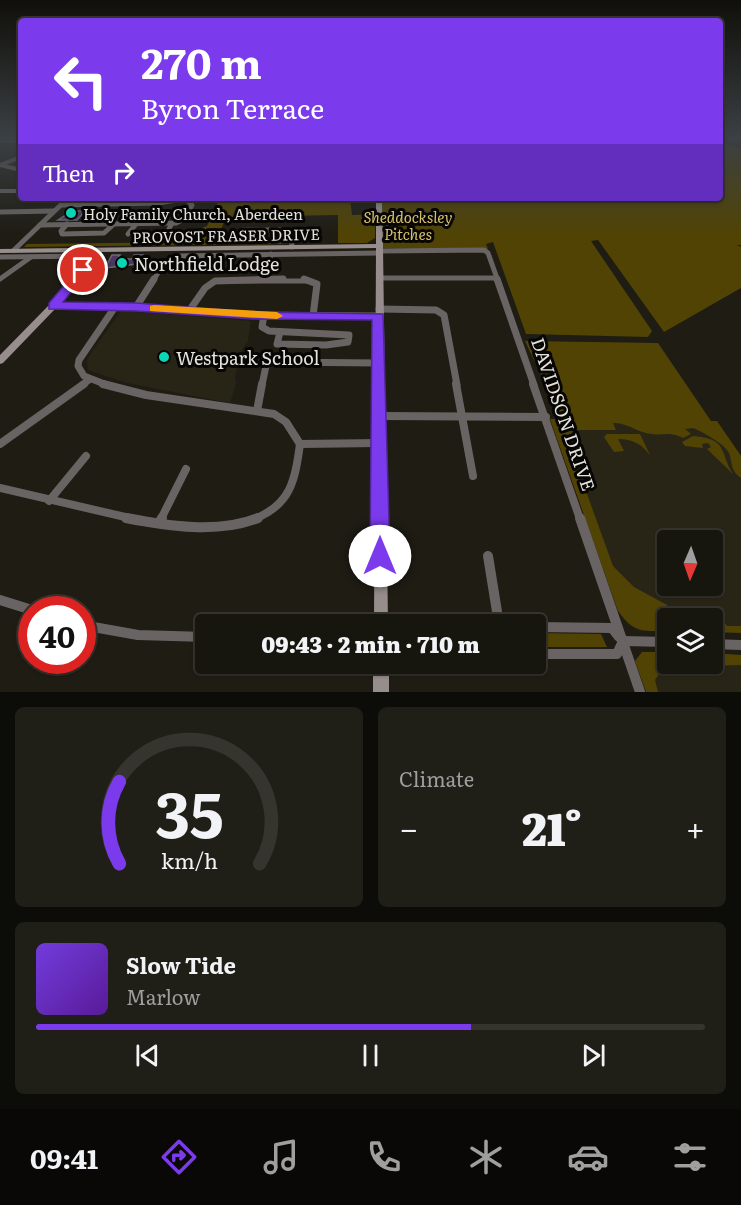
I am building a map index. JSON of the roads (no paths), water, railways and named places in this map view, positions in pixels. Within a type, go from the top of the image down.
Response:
[{"type":"street","points":[[0,191],[18,191]]},
{"type":"street","points":[[14,250],[65,201]]},
{"type":"street","points":[[61,205],[146,204],[166,201]]},
{"type":"street","points":[[40,225],[172,223],[184,219],[192,204],[190,201]]},
{"type":"street","points":[[379,201],[381,614]]},
{"type":"street","points":[[0,212],[54,211]]},
{"type":"street","points":[[168,231],[172,223]]},
{"type":"street","points":[[67,224],[61,231],[62,234],[104,233],[114,224]]},
{"type":"street","points":[[128,234],[136,224]]},
{"type":"street","points":[[243,230],[280,230],[291,233],[317,226],[316,236]]},
{"type":"street","points":[[291,233],[292,247]]},
{"type":"street","name":"PROVOST FRASER DRIVE","points":[[0,257],[292,247],[379,250]]},
{"type":"street","name":"PROVOST FRASER DRIVE","points":[[0,250],[97,253]]},
{"type":"street","points":[[136,307],[162,266],[171,258],[185,255],[379,250]]},
{"type":"street","name":"DAVIDSON DRIVE","points":[[379,250],[487,251],[640,692]]},
{"type":"street","points":[[0,361],[53,306],[97,253]]},
{"type":"street","points":[[266,280],[271,254]]},
{"type":"street","points":[[0,279],[31,257]]},
{"type":"street","points":[[379,278],[497,278]]},
{"type":"street","points":[[189,311],[205,288],[215,281],[303,279],[317,284],[313,316]]},
{"type":"street","points":[[53,306],[136,307],[313,316],[442,311],[473,476]]},
{"type":"street","points":[[0,488],[102,513],[160,522],[230,527],[254,522],[270,513],[292,486],[300,444],[286,422],[274,414],[146,394],[89,380],[80,372],[78,366],[80,360],[115,307]]},
{"type":"street","points":[[264,315],[262,324],[264,330],[349,335],[348,342],[326,345],[277,344],[280,332]]},
{"type":"street","points":[[257,411],[266,366],[270,362],[380,363]]},
{"type":"street","points":[[0,444],[89,380]]},
{"type":"street","points":[[380,416],[546,417]]},
{"type":"street","points":[[300,444],[380,443]]},
{"type":"street","points":[[49,501],[86,456]]},
{"type":"street","points":[[160,522],[186,469]]},
{"type":"street","points":[[488,556],[497,614]]},
{"type":"street","points":[[0,600],[18,606]]},
{"type":"street","points":[[546,627],[612,628],[623,641],[657,642]]},
{"type":"street","points":[[96,628],[138,635],[195,637]]},
{"type":"street","points":[[546,654],[617,654],[623,641]]},
{"type":"street","points":[[723,644],[741,645]]},
{"type":"street","points":[[381,674],[381,692]]},
{"type":"place","name":"Holy Family Church, Aberdeen","points":[[71,213]]},
{"type":"place","name":"Northfield Lodge","points":[[122,263]]},
{"type":"place","name":"Westpark School","points":[[164,357]]},
{"type":"park label","name":"Sheddocksley Pitches","points":[[408,224]]}]
